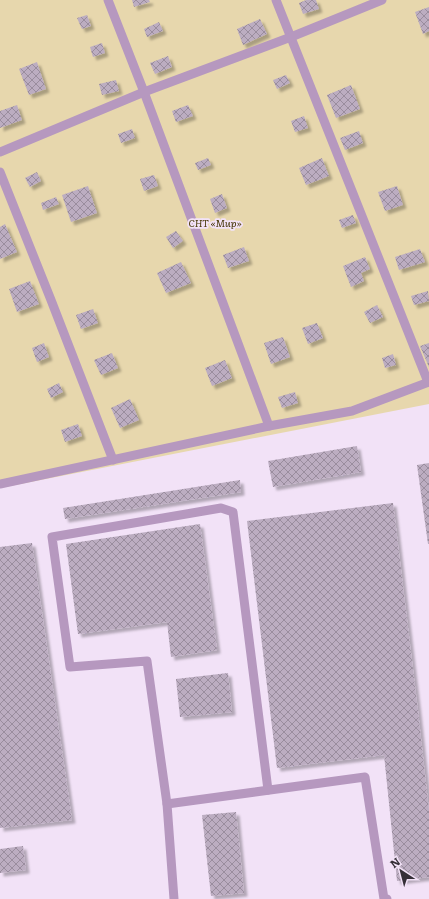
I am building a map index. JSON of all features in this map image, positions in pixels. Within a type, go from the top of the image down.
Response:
[{"type":"lane","points":[[108,0],[269,426]]},
{"type":"lane","points":[[0,484],[269,426],[352,411],[429,382],[276,0]]},
{"type":"lane","points":[[0,152],[144,92],[290,37],[382,0]]},
{"type":"lane","points":[[0,172],[52,300],[113,460]]},
{"type":"lane","points":[[174,899],[167,804],[147,661],[70,667],[52,537],[221,508],[233,512],[268,790]]},
{"type":"lane","points":[[167,804],[365,777],[384,898],[387,899]]},
{"type":"green space","name":"СНТ «Мир»","points":[[0,0],[429,0],[429,404],[0,488]]},
{"type":"building","points":[[132,0],[149,0],[150,2],[134,7]]},
{"type":"building","points":[[306,0],[316,0],[319,9],[303,14],[299,3]]},
{"type":"building","points":[[429,7],[429,31],[423,34],[415,12]]},
{"type":"building","points":[[87,15],[91,26],[82,29],[77,18]]},
{"type":"building","points":[[260,19],[267,34],[243,45],[237,29]]},
{"type":"building","points":[[159,22],[163,31],[147,37],[144,29]]},
{"type":"building","points":[[102,43],[105,53],[93,57],[90,47]]},
{"type":"building","points":[[168,56],[172,67],[155,74],[150,63]]},
{"type":"building","points":[[37,62],[46,89],[29,95],[19,69]]},
{"type":"building","points":[[286,75],[290,83],[277,89],[273,80]]},
{"type":"building","points":[[116,80],[119,91],[102,95],[99,84]]},
{"type":"building","points":[[351,85],[360,109],[336,118],[327,95]]},
{"type":"building","points":[[17,105],[22,120],[0,128],[0,111]]},
{"type":"building","points":[[188,105],[193,116],[176,122],[172,111]]},
{"type":"building","points":[[304,116],[308,128],[295,132],[291,121]]},
{"type":"building","points":[[132,129],[135,138],[121,143],[118,134]]},
{"type":"building","points":[[359,131],[363,143],[345,150],[340,138]]},
{"type":"building","points":[[208,158],[211,165],[198,170],[195,163]]},
{"type":"building","points":[[322,158],[329,176],[306,185],[299,168]]},
{"type":"building","points":[[37,172],[41,181],[30,187],[25,178]]},
{"type":"building","points":[[154,175],[158,186],[144,191],[140,179]]},
{"type":"building","points":[[88,186],[97,213],[71,222],[62,195]]},
{"type":"building","points":[[397,186],[403,205],[385,211],[378,192]]},
{"type":"building","points":[[222,194],[227,208],[215,213],[210,199]]},
{"type":"building","points":[[56,197],[59,204],[43,210],[41,203]]},
{"type":"building","points":[[353,215],[356,223],[342,228],[339,220]]},
{"type":"building","points":[[5,224],[17,252],[0,259],[0,227]]},
{"type":"building","points":[[176,231],[183,241],[173,248],[166,237]]},
{"type":"building","points":[[244,247],[249,261],[228,268],[223,255]]},
{"type":"building","points":[[420,249],[425,262],[399,270],[395,257]]},
{"type":"building","points":[[365,257],[370,269],[361,273],[364,281],[351,287],[343,266]]},
{"type":"building","points":[[181,262],[191,283],[166,293],[157,273]]},
{"type":"building","points":[[30,281],[39,304],[17,312],[9,289]]},
{"type":"building","points":[[428,291],[429,301],[414,305],[411,296]]},
{"type":"building","points":[[377,305],[383,317],[370,323],[364,312]]},
{"type":"building","points":[[93,309],[98,323],[81,329],[76,315]]},
{"type":"building","points":[[317,323],[323,338],[308,344],[302,328]]},
{"type":"building","points":[[283,337],[290,357],[271,364],[264,343]]},
{"type":"building","points":[[44,343],[49,357],[37,362],[32,348]]},
{"type":"building","points":[[429,343],[429,367],[420,346]]},
{"type":"building","points":[[112,353],[118,368],[101,375],[94,360]]},
{"type":"building","points":[[393,354],[396,365],[385,368],[382,358]]},
{"type":"building","points":[[225,360],[232,378],[212,386],[205,368]]},
{"type":"building","points":[[59,383],[63,392],[51,398],[47,389]]},
{"type":"building","points":[[295,392],[298,403],[282,408],[278,397]]},
{"type":"building","points":[[130,399],[139,420],[120,428],[111,408]]},
{"type":"building","points":[[78,424],[82,436],[65,442],[61,430]]},
{"type":"building","points":[[357,446],[361,472],[273,487],[268,461]]},
{"type":"building","points":[[429,463],[429,544],[428,544],[417,465]]},
{"type":"building","points":[[240,480],[241,492],[65,519],[63,508]]},
{"type":"building","points":[[393,503],[429,811],[429,877],[397,881],[384,755],[277,768],[247,521]]},
{"type":"building","points":[[200,524],[217,650],[171,657],[167,622],[78,634],[66,544]]},
{"type":"building","points":[[32,543],[72,820],[0,828],[0,547]]},
{"type":"building","points":[[228,673],[232,712],[180,717],[176,679]]},
{"type":"building","points":[[236,812],[244,893],[211,896],[202,815]]},
{"type":"building","points":[[23,846],[26,870],[0,873],[0,849]]}]
